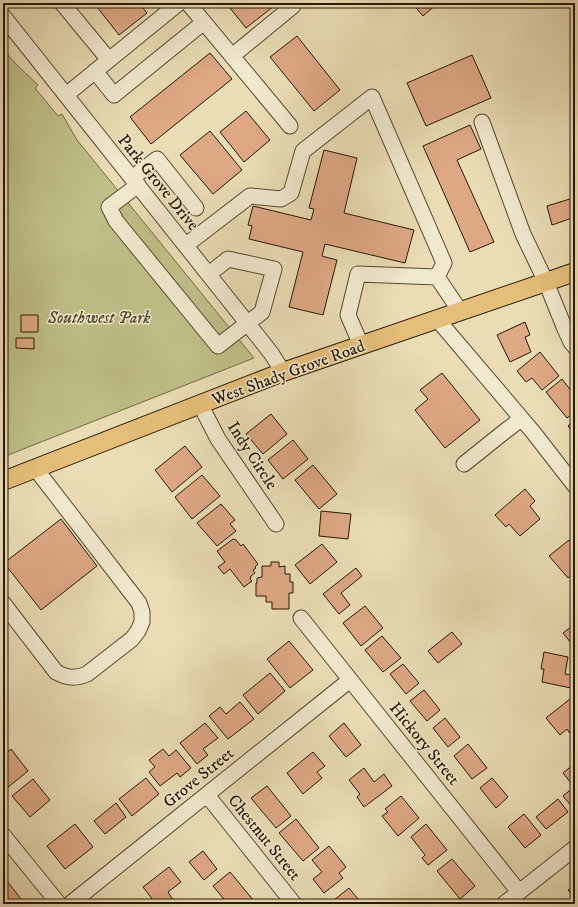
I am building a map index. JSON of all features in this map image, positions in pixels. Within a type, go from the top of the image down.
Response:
[{"type":"main road","name":"West Shady Grove Road","points":[[3,481],[283,372],[575,272]]},
{"type":"street","points":[[62,3],[109,60]]},
{"type":"street","points":[[232,56],[293,6],[290,3]]},
{"type":"street","points":[[66,95],[179,4],[204,22],[290,126]]},
{"type":"street","name":"Park Grove Drive","points":[[3,16],[209,274],[271,353],[283,372]]},
{"type":"street","points":[[95,72],[114,95],[204,22]]},
{"type":"street","points":[[186,246],[250,196],[281,198],[291,193],[303,151],[372,97],[444,263],[437,277]]},
{"type":"street","points":[[482,122],[523,234],[546,282],[565,329],[575,347]]},
{"type":"street","points":[[196,208],[157,159],[109,208],[116,221],[218,346],[262,312],[274,269],[228,259],[209,274]]},
{"type":"street","points":[[362,345],[348,314],[358,274],[437,277]]},
{"type":"street","points":[[437,277],[460,311]]},
{"type":"street","points":[[436,319],[521,419],[575,486]]},
{"type":"street","name":"Indy Circle","points":[[200,404],[218,439],[276,524]]},
{"type":"street","points":[[464,464],[521,419]]},
{"type":"street","points":[[3,603],[56,672],[71,678],[80,677],[87,674],[132,639],[142,622],[142,612],[139,603],[35,468]]},
{"type":"street","name":"Hickory Street","points":[[301,618],[519,892]]},
{"type":"street","name":"Grove Street","points":[[70,904],[350,680]]},
{"type":"street","name":"Chestnut Street","points":[[207,795],[294,904]]},
{"type":"street","points":[[3,835],[59,904]]},
{"type":"street","points":[[504,904],[575,848]]},
{"type":"green space","name":"Southwest Park","points":[[3,49],[38,85],[35,88],[58,116],[62,114],[77,140],[254,358],[3,457]]},
{"type":"building","points":[[94,3],[139,3],[147,13],[119,35]]},
{"type":"building","points":[[226,3],[271,3],[274,6],[246,28]]},
{"type":"building","points":[[412,3],[438,3],[423,16]]},
{"type":"building","points":[[297,36],[340,90],[314,111],[270,57]]},
{"type":"building","points":[[210,53],[232,79],[151,144],[130,117]]},
{"type":"building","points":[[472,55],[491,98],[426,126],[407,83]]},
{"type":"building","points":[[246,111],[270,140],[244,162],[220,132]]},
{"type":"building","points":[[470,125],[481,149],[457,160],[494,242],[470,252],[423,146]]},
{"type":"building","points":[[210,131],[242,170],[213,194],[180,155]]},
{"type":"building","points":[[324,150],[357,158],[344,213],[414,230],[405,263],[325,244],[322,256],[337,260],[323,315],[289,307],[303,252],[249,239],[252,226],[248,225],[253,206],[311,220],[314,209],[309,208]]},
{"type":"building","points":[[573,198],[575,205],[575,217],[552,225],[547,206]]},
{"type":"building","points":[[21,315],[38,315],[38,332],[21,332]]},
{"type":"building","points":[[525,322],[530,335],[525,337],[531,352],[510,362],[497,335]]},
{"type":"building","points":[[16,338],[34,338],[34,349],[16,348]]},
{"type":"building","points":[[540,352],[559,376],[542,390],[532,378],[526,382],[517,371]]},
{"type":"building","points":[[442,373],[480,420],[445,448],[415,410],[428,399],[420,390]]},
{"type":"building","points":[[562,379],[575,396],[575,412],[567,418],[546,392]]},
{"type":"building","points":[[271,414],[287,434],[263,454],[246,434]]},
{"type":"building","points":[[575,420],[575,435],[568,426]]},
{"type":"building","points":[[293,440],[308,459],[283,479],[268,460]]},
{"type":"building","points":[[185,446],[202,467],[172,492],[155,470]]},
{"type":"building","points":[[313,465],[337,494],[319,509],[295,480]]},
{"type":"building","points":[[202,475],[220,496],[192,519],[175,497]]},
{"type":"building","points":[[525,489],[535,501],[530,506],[540,519],[520,536],[509,524],[506,527],[495,515]]},
{"type":"building","points":[[221,504],[235,520],[230,524],[236,531],[217,546],[197,523]]},
{"type":"building","points":[[321,511],[351,514],[348,539],[319,536]]},
{"type":"building","points":[[61,519],[97,566],[41,610],[4,563]]},
{"type":"building","points":[[233,539],[236,540],[241,546],[243,544],[258,564],[253,570],[255,573],[251,576],[250,579],[252,581],[244,587],[230,569],[224,574],[218,567],[225,562],[217,551]]},
{"type":"building","points":[[569,540],[575,547],[575,572],[568,578],[549,556]]},
{"type":"building","points":[[322,544],[337,562],[310,584],[295,565]]},
{"type":"building","points":[[271,562],[279,562],[279,567],[285,566],[285,574],[290,574],[290,582],[293,582],[293,593],[289,593],[289,609],[272,609],[272,602],[266,602],[266,596],[256,596],[257,578],[262,577],[262,566],[271,566]]},
{"type":"building","points":[[356,568],[362,576],[341,593],[350,605],[339,614],[323,594]]},
{"type":"building","points":[[365,606],[383,628],[361,646],[343,623]]},
{"type":"building","points":[[575,624],[575,648],[563,633]]},
{"type":"building","points":[[452,632],[462,644],[438,663],[428,651]]},
{"type":"building","points":[[382,636],[401,658],[383,672],[365,650]]},
{"type":"building","points":[[289,641],[313,670],[290,688],[267,659]]},
{"type":"building","points":[[544,652],[568,657],[565,674],[573,675],[571,688],[542,682],[544,669],[541,669]]},
{"type":"building","points":[[403,664],[419,683],[406,694],[390,674]]},
{"type":"building","points":[[270,673],[285,691],[258,714],[243,695]]},
{"type":"building","points":[[424,690],[440,710],[427,721],[410,701]]},
{"type":"building","points":[[575,695],[575,732],[571,735],[567,729],[560,735],[546,718]]},
{"type":"building","points":[[240,702],[254,719],[228,739],[209,716],[220,707],[226,714]]},
{"type":"building","points":[[445,718],[460,737],[448,747],[433,728]]},
{"type":"building","points":[[205,723],[218,738],[203,749],[208,755],[197,764],[180,743]]},
{"type":"building","points":[[344,723],[361,745],[346,757],[329,736]]},
{"type":"building","points":[[468,744],[487,768],[472,779],[454,756]]},
{"type":"building","points":[[11,749],[28,771],[7,788],[3,783],[3,756]]},
{"type":"building","points":[[163,749],[169,756],[176,750],[191,768],[180,777],[177,773],[160,786],[149,772],[155,767],[149,760]]},
{"type":"building","points":[[313,752],[325,766],[317,772],[322,778],[303,794],[287,773]]},
{"type":"building","points":[[574,764],[575,808],[574,809],[563,796],[574,787],[563,773]]},
{"type":"building","points":[[364,768],[374,782],[384,774],[392,786],[364,807],[357,797],[360,794],[349,780]]},
{"type":"building","points":[[146,778],[159,794],[132,816],[119,799]]},
{"type":"building","points":[[492,778],[508,797],[496,808],[480,788]]},
{"type":"building","points":[[33,779],[50,800],[30,817],[12,796]]},
{"type":"building","points":[[267,786],[291,816],[276,828],[251,798]]},
{"type":"building","points":[[401,796],[419,818],[398,836],[382,816],[388,812],[385,809]]},
{"type":"building","points":[[558,799],[568,812],[546,829],[536,817]]},
{"type":"building","points":[[116,803],[126,817],[105,834],[94,821]]},
{"type":"building","points":[[524,814],[541,835],[525,848],[508,827]]},
{"type":"building","points":[[296,819],[319,848],[303,861],[279,833]]},
{"type":"building","points":[[75,824],[93,847],[65,869],[47,846]]},
{"type":"building","points":[[426,824],[447,850],[428,865],[422,858],[425,855],[411,837]]},
{"type":"building","points":[[329,846],[346,867],[339,873],[343,878],[324,893],[313,879],[322,872],[312,860]]},
{"type":"building","points":[[203,851],[217,869],[204,880],[189,862]]},
{"type":"building","points":[[452,859],[475,886],[460,899],[437,871]]},
{"type":"building","points":[[169,867],[181,882],[168,892],[173,900],[168,904],[156,904],[143,887]]},
{"type":"building","points":[[230,872],[254,901],[251,904],[228,904],[213,886]]},
{"type":"building","points":[[3,876],[24,903],[23,904],[3,904]]},
{"type":"building","points":[[575,885],[575,898],[568,890]]},
{"type":"building","points":[[349,888],[362,904],[337,904],[334,900]]}]
